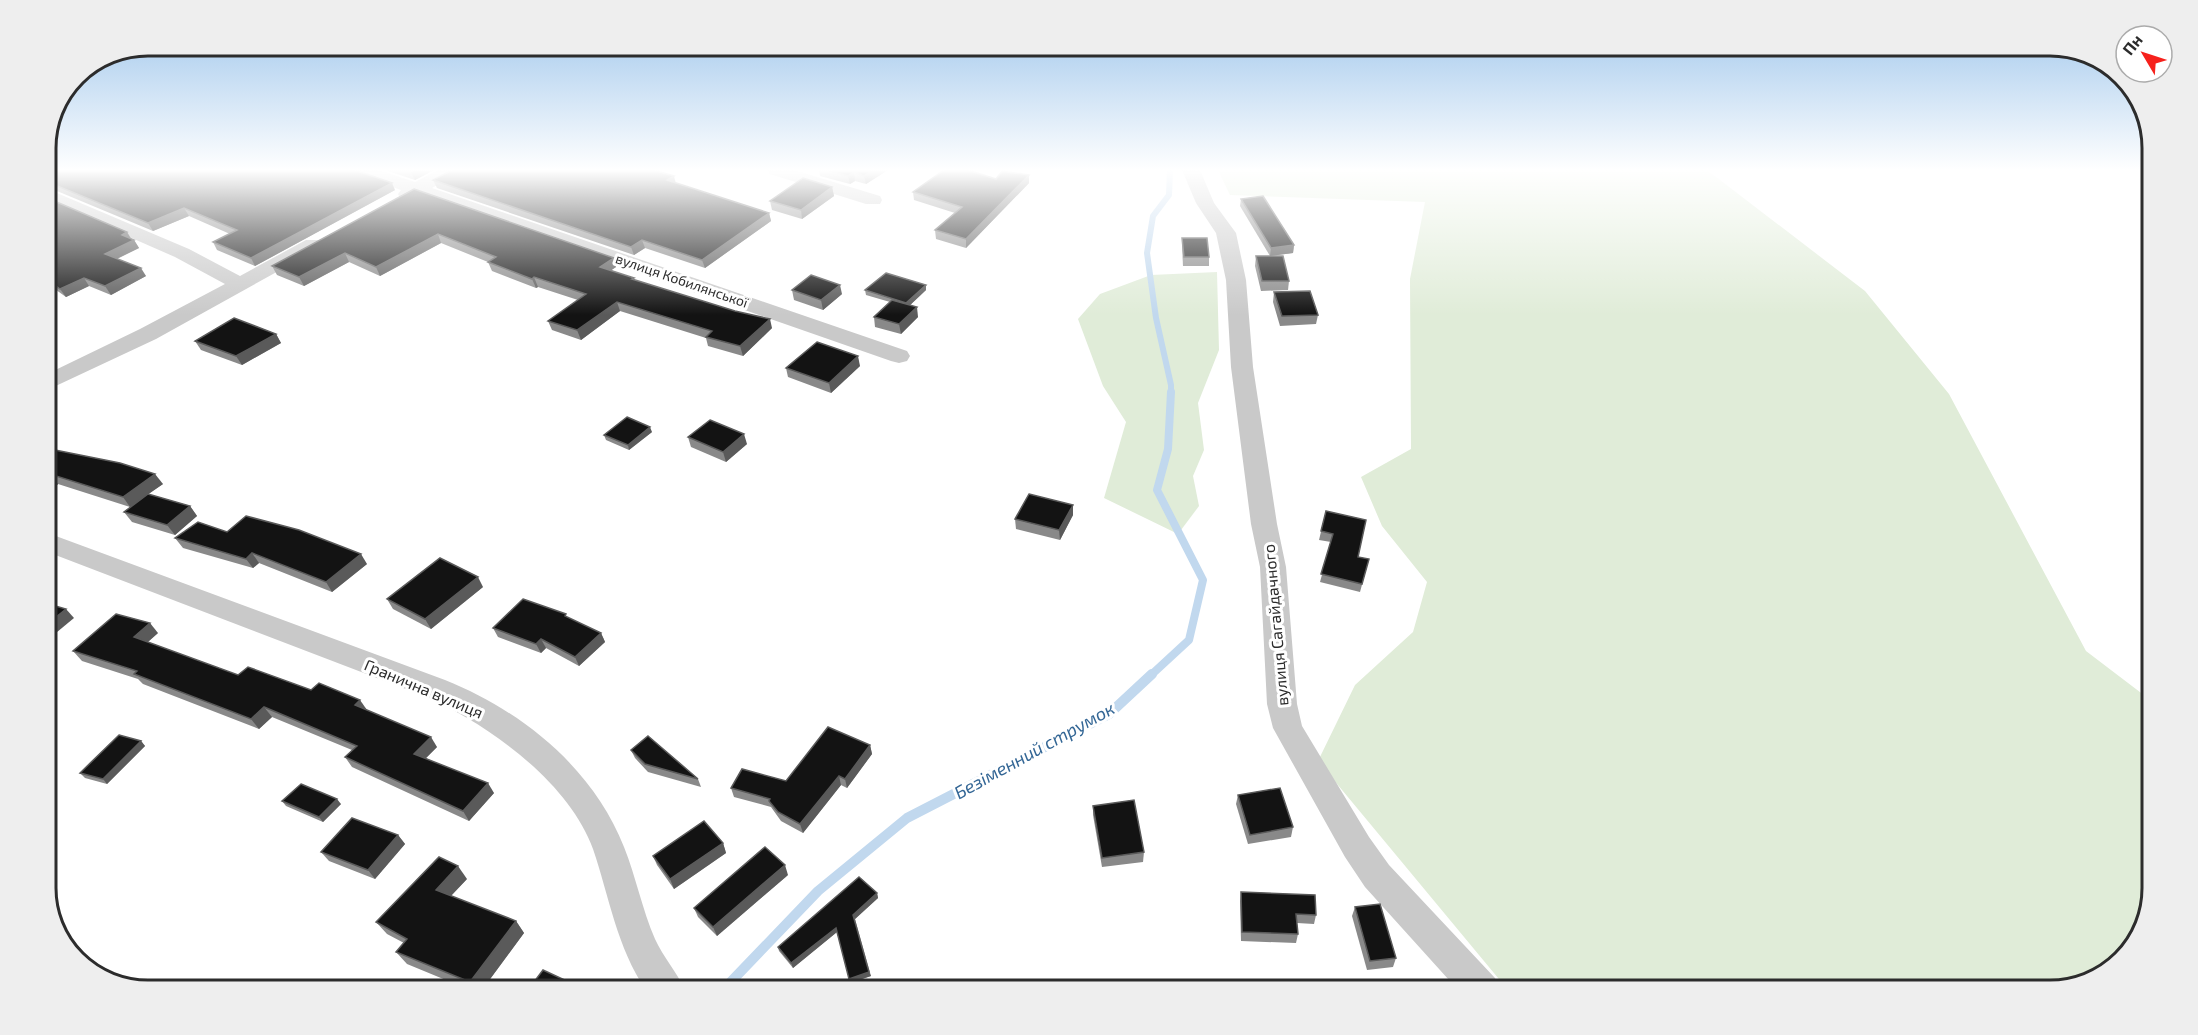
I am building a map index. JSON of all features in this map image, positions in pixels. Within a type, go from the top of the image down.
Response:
[{"type":"street","points":[[103,218],[182,253],[239,283]]},
{"type":"street","name":"вулиця Кобилянської","points":[[498,218],[899,356]]},
{"type":"street","name":"вулиця Сагайдачного","points":[[1216,218],[1226,233],[1236,280],[1242,367],[1273,567],[1282,704],[1288,728],[1377,876],[1473,980]]},
{"type":"street","points":[[56,379],[148,334],[333,234]]},
{"type":"street","name":"Гранична вулиця","points":[[56,546],[116,571],[242,615],[429,687],[461,700],[500,721],[546,761],[591,813],[606,843],[641,951],[660,980]]},
{"type":"green space","points":[[1422,218],[1770,218],[1865,291],[1949,394],[2086,651],[2142,694],[2141,905],[2130,933],[2120,948],[2091,970],[2080,975],[2050,980],[1500,980],[1318,761],[1355,685],[1413,632],[1427,582],[1382,526],[1361,477],[1411,449],[1410,279]]},
{"type":"green space","points":[[1217,272],[1219,350],[1198,403],[1204,450],[1193,476],[1199,506],[1178,534],[1104,498],[1126,422],[1103,386],[1078,319],[1100,294],[1151,275]]},
{"type":"building","points":[[56,218],[95,218],[127,232],[122,235],[134,240],[105,254],[141,268],[105,286],[84,278],[60,289],[56,286]]},
{"type":"building","points":[[136,218],[159,218],[148,223]]},
{"type":"building","points":[[209,218],[326,218],[251,258],[213,242],[237,230]]},
{"type":"building","points":[[360,218],[499,218],[614,258],[600,267],[634,278],[632,279],[735,311],[770,319],[740,346],[706,337],[712,331],[617,302],[577,330],[548,321],[586,294],[534,277],[532,279],[488,262],[496,257],[438,234],[376,267],[345,253],[299,277],[272,266]]},
{"type":"building","points":[[546,218],[761,218],[702,260],[642,240],[631,247]]},
{"type":"building","points":[[949,218],[986,218],[966,239],[935,230]]},
{"type":"building","points":[[1253,218],[1277,218],[1294,245],[1271,248]]},
{"type":"building","points":[[1182,238],[1207,238],[1209,257],[1184,257]]},
{"type":"building","points":[[1256,256],[1283,256],[1289,281],[1262,281]]},
{"type":"building","points":[[886,273],[926,285],[906,303],[865,290]]},
{"type":"building","points":[[811,275],[840,285],[821,300],[792,290]]},
{"type":"building","points":[[1310,291],[1318,315],[1282,316],[1274,292]]},
{"type":"building","points":[[892,300],[917,307],[899,324],[874,317]]},
{"type":"building","points":[[234,318],[276,334],[236,356],[195,341]]},
{"type":"building","points":[[817,342],[858,356],[829,383],[786,368]]},
{"type":"building","points":[[627,417],[650,427],[628,445],[604,435]]},
{"type":"building","points":[[710,420],[744,434],[723,452],[688,437]]},
{"type":"building","points":[[56,450],[120,463],[155,474],[123,497],[56,476]]},
{"type":"building","points":[[148,494],[190,506],[167,525],[124,512]]},
{"type":"building","points":[[1029,494],[1073,505],[1059,530],[1015,519]]},
{"type":"building","points":[[1326,511],[1366,520],[1358,557],[1369,559],[1362,584],[1321,574],[1333,534],[1321,531]]},
{"type":"building","points":[[246,516],[299,530],[361,554],[326,582],[252,553],[246,559],[175,538],[198,522],[227,532]]},
{"type":"building","points":[[440,558],[478,577],[425,619],[387,599]]},
{"type":"building","points":[[523,599],[566,614],[565,616],[601,633],[575,657],[541,639],[536,644],[493,628]]},
{"type":"building","points":[[56,606],[66,609],[56,617]]},
{"type":"building","points":[[116,614],[150,623],[134,637],[238,675],[248,667],[311,690],[319,683],[360,700],[355,705],[431,737],[414,754],[488,783],[463,811],[345,757],[357,746],[264,707],[251,719],[134,674],[137,671],[73,651]]},
{"type":"building","points":[[828,727],[870,745],[845,779],[839,776],[800,824],[778,812],[769,801],[770,799],[731,788],[742,769],[786,781]]},
{"type":"building","points":[[119,735],[141,741],[103,779],[80,773]]},
{"type":"building","points":[[648,736],[698,779],[645,764],[631,750]]},
{"type":"building","points":[[301,784],[337,799],[319,817],[282,801]]},
{"type":"building","points":[[1280,788],[1293,827],[1250,835],[1238,795]]},
{"type":"building","points":[[1134,800],[1144,852],[1102,858],[1093,806]]},
{"type":"building","points":[[352,818],[398,835],[368,870],[321,852]]},
{"type":"building","points":[[704,821],[723,843],[670,879],[653,856]]},
{"type":"building","points":[[765,847],[785,865],[713,927],[694,908]]},
{"type":"building","points":[[439,857],[458,866],[436,890],[516,921],[472,980],[465,980],[396,952],[407,939],[376,922]]},
{"type":"building","points":[[859,877],[877,893],[853,915],[869,972],[849,979],[836,928],[791,963],[778,947]]},
{"type":"building","points":[[1241,892],[1315,895],[1316,915],[1296,914],[1298,934],[1242,932]]},
{"type":"building","points":[[1380,904],[1396,958],[1370,961],[1355,907]]},
{"type":"building","points":[[543,970],[564,980],[536,980]]},
{"type":"waterway","name":"Безіменний струмок","points":[[1153,218],[1147,253],[1156,318],[1171,392]]},
{"type":"waterway","name":"Безіменний струмок","points":[[1150,676],[1189,640],[1203,580],[1157,490],[1168,449],[1171,392]]},
{"type":"waterway","name":"Безіменний струмок","points":[[733,980],[818,891],[907,818],[1109,714],[1152,674]]}]
